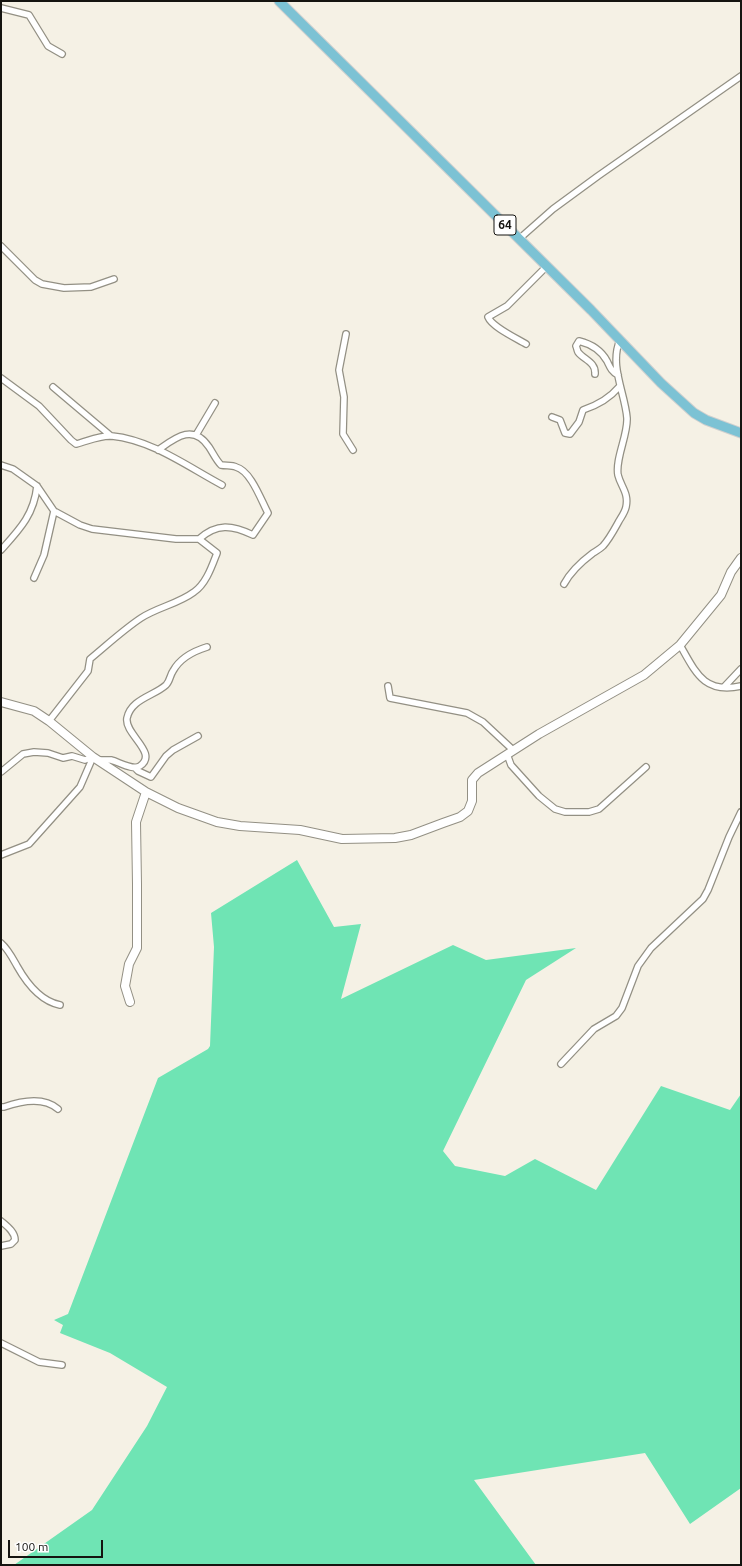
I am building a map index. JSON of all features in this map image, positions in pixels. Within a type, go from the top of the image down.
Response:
[{"type":"main road","name":"64","points":[[279,1],[547,266],[661,383],[694,413],[706,420],[741,433]]},
{"type":"street","points":[[1,8],[29,15],[48,46],[62,54]]},
{"type":"street","points":[[519,239],[553,210],[598,176],[741,76]]},
{"type":"street","points":[[1,246],[35,280],[42,284],[64,288],[91,287],[114,279]]},
{"type":"street","points":[[526,344],[500,329],[489,320],[488,317],[507,306],[547,266]]},
{"type":"street","points":[[346,334],[339,370],[344,397],[343,434],[353,450]]},
{"type":"street","points":[[564,584],[579,564],[601,548],[610,538],[626,508],[624,488],[618,475],[620,454],[627,419],[625,404],[620,387],[616,355],[616,347],[620,340]]},
{"type":"street","points":[[594,374],[595,370],[593,365],[578,352],[576,346],[579,341],[592,345],[601,352],[612,372],[618,375]]},
{"type":"street","points":[[1,378],[39,406],[70,440],[76,444],[90,439],[111,436],[145,444],[222,485]]},
{"type":"street","points":[[53,387],[111,436]]},
{"type":"street","points":[[552,417],[560,420],[565,433],[570,434],[579,422],[583,410],[597,405],[612,396],[620,387]]},
{"type":"street","points":[[196,435],[215,403]]},
{"type":"street","points":[[158,450],[175,438],[185,434],[196,435],[203,439],[221,465],[235,466],[244,470],[268,513],[253,535],[241,530],[218,527],[208,531],[199,539]]},
{"type":"street","points":[[1,465],[24,476],[40,489],[54,511],[80,525],[92,528],[176,539],[199,539],[217,553],[207,576],[195,591],[185,598],[161,607],[141,618],[90,659],[88,671],[49,721]]},
{"type":"street","points":[[1,550],[30,514],[34,504],[37,486]]},
{"type":"street","points":[[34,578],[44,555],[54,511]]},
{"type":"street","points":[[1,702],[34,712],[49,721],[96,759],[146,792],[178,808],[217,822],[240,826],[300,830],[342,839],[395,838],[411,835],[460,816],[468,811],[472,801],[472,780],[478,773],[510,752],[644,675],[680,645],[721,595],[731,572],[741,558]]},
{"type":"street","points":[[680,645],[702,679],[716,687],[731,688],[741,686]]},
{"type":"street","points":[[135,768],[140,766],[146,759],[146,753],[142,745],[131,732],[127,723],[129,714],[139,702],[166,685],[175,668],[188,655],[207,647]]},
{"type":"street","points":[[724,687],[741,669]]},
{"type":"street","points":[[388,686],[390,698],[467,713],[483,722],[510,752],[511,765],[535,791],[555,809],[565,812],[588,812],[600,809],[646,767]]},
{"type":"street","points":[[1,772],[23,754],[34,752],[63,758],[72,756],[85,760],[111,760],[135,768],[138,772],[151,777],[166,756],[173,750],[198,736]]},
{"type":"street","points":[[1,855],[29,844],[80,787],[96,759]]},
{"type":"street","points":[[130,1002],[125,986],[129,964],[137,948],[136,822],[146,792]]},
{"type":"street","points":[[561,1064],[594,1029],[616,1016],[622,1008],[638,966],[651,948],[703,899],[741,812]]},
{"type":"street","points":[[1,943],[6,947],[24,979],[42,997],[51,1003],[60,1005]]},
{"type":"street","points":[[1,1107],[24,1101],[33,1101],[53,1105],[58,1109]]},
{"type":"street","points":[[1,1221],[12,1230],[15,1236],[15,1240],[11,1244],[1,1246]]},
{"type":"street","points":[[1,1343],[39,1362],[62,1365]]},
{"type":"green space","points":[[297,860],[334,927],[361,924],[341,999],[453,945],[486,960],[576,948],[526,980],[443,1151],[455,1166],[505,1176],[535,1159],[596,1190],[661,1086],[730,1110],[741,1094],[741,1488],[690,1524],[645,1453],[474,1480],[536,1565],[14,1565],[92,1510],[147,1426],[167,1387],[110,1353],[60,1333],[63,1325],[54,1320],[68,1314],[158,1078],[208,1049],[210,1046],[214,947],[211,913]]}]
